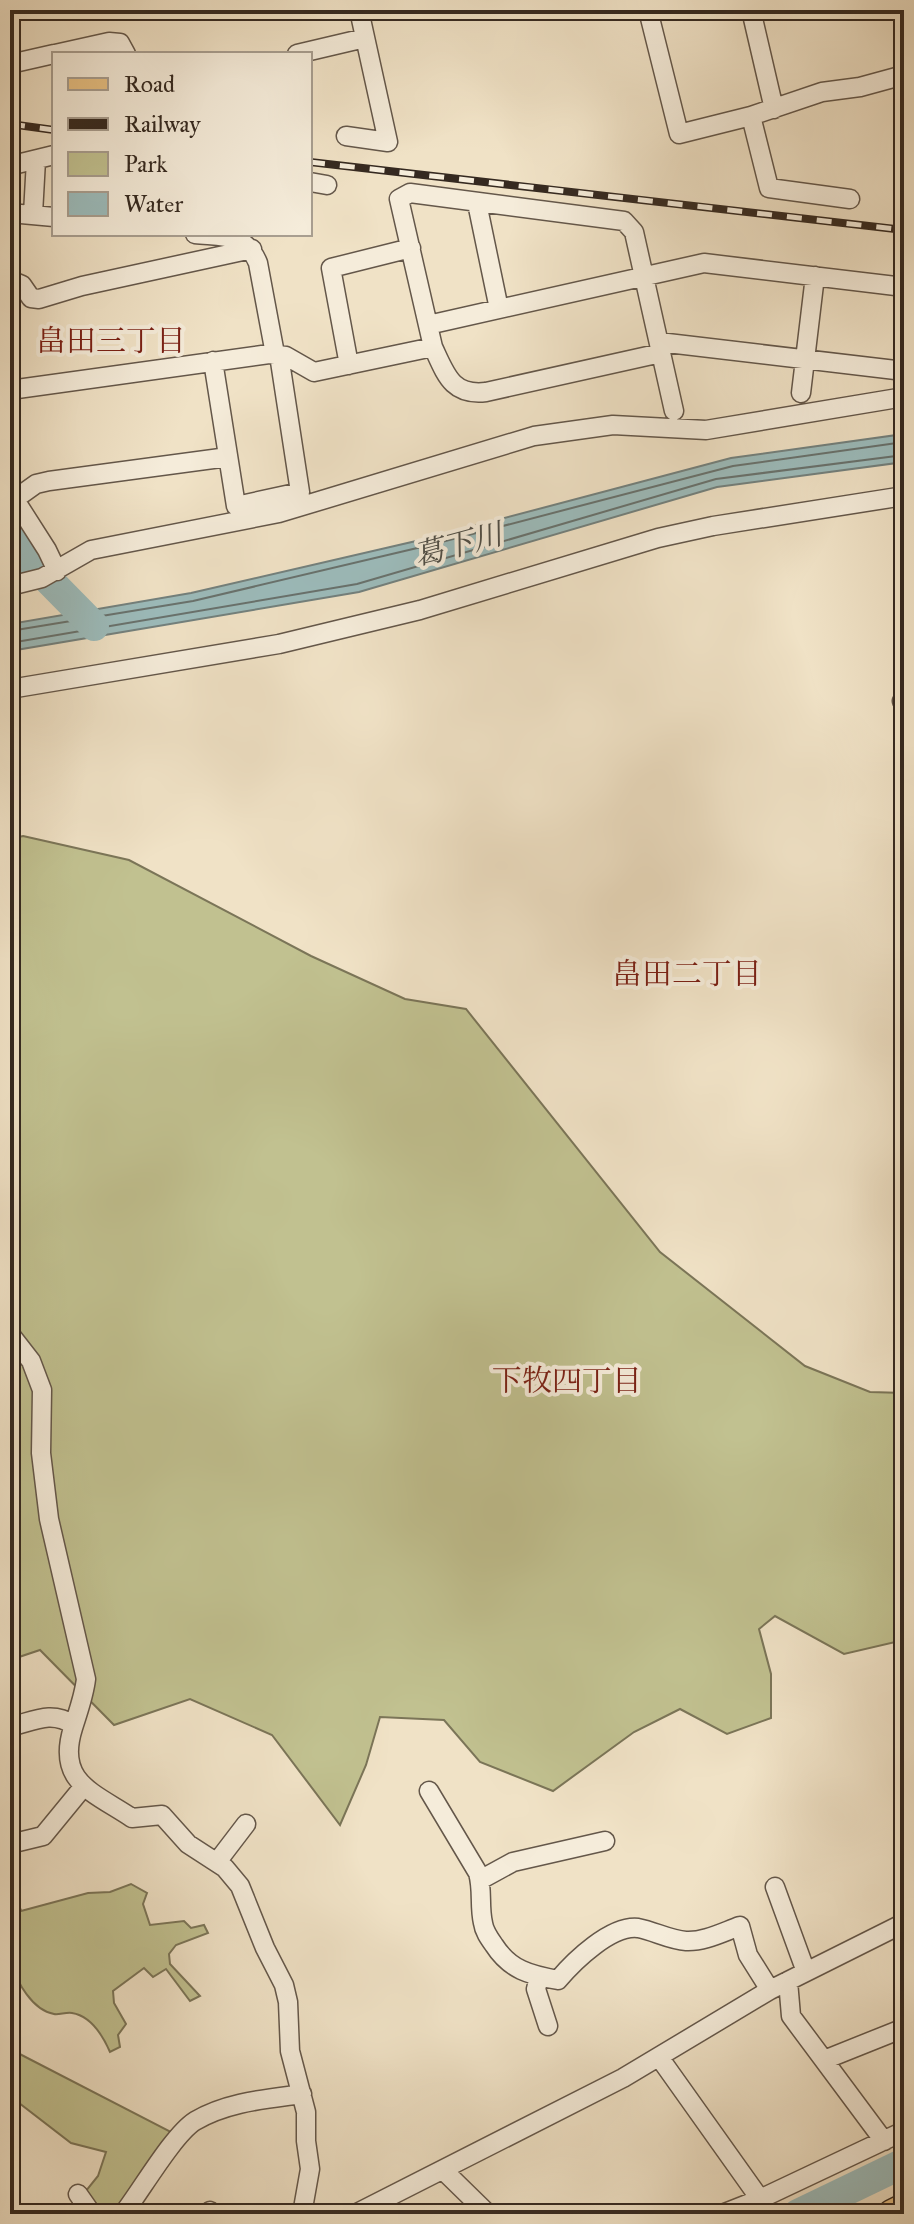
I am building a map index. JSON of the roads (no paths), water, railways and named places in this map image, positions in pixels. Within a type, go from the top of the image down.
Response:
[{"type":"main road","points":[[892,2214],[904,2208]]},
{"type":"street","points":[[346,136],[388,142],[359,10]]},
{"type":"street","points":[[648,10],[679,134],[751,116],[822,92],[860,87],[904,75]]},
{"type":"street","points":[[751,10],[774,109]]},
{"type":"street","points":[[306,52],[365,38]]},
{"type":"street","points":[[64,52],[109,42],[120,43],[125,52]]},
{"type":"street","points":[[10,64],[52,55]]},
{"type":"street","points":[[751,116],[769,188],[850,199]]},
{"type":"street","points":[[10,155],[17,164],[45,158],[33,214]]},
{"type":"street","points":[[674,411],[660,348],[644,276],[634,232],[624,221],[410,193],[399,199],[433,347],[441,366],[464,393],[474,394],[660,348],[805,359],[904,371]]},
{"type":"street","points":[[477,203],[499,309]]},
{"type":"street","points":[[10,213],[52,217]]},
{"type":"street","points":[[213,236],[240,239],[252,249],[258,263],[300,492],[236,506],[213,361]]},
{"type":"street","points":[[349,365],[331,268],[411,248]]},
{"type":"street","points":[[10,280],[22,285],[31,298],[39,299],[82,286],[252,249]]},
{"type":"street","points":[[428,325],[704,263],[904,287]]},
{"type":"street","points":[[801,393],[815,276]]},
{"type":"street","points":[[10,390],[277,354],[299,362],[314,372],[433,347]]},
{"type":"street","points":[[10,586],[42,578],[91,550],[279,513],[534,436],[613,425],[706,430],[904,397]]},
{"type":"street","points":[[57,571],[12,496],[49,481],[228,457]]},
{"type":"street","points":[[10,689],[294,641],[420,610],[658,538],[713,526],[904,496]]},
{"type":"street","points":[[10,1334],[31,1361],[42,1390],[41,1453],[49,1519],[86,1679],[67,1749],[67,1763],[84,1786],[132,1818],[162,1815],[188,1844],[217,1862],[240,1886],[284,1985],[288,2002],[290,2051],[302,2094],[310,2169],[302,2214]]},
{"type":"street","points":[[10,1727],[52,1716],[61,1717],[74,1725]]},
{"type":"street","points":[[10,1844],[43,1836],[84,1786]]},
{"type":"street","points":[[429,1791],[470,1857],[480,1880],[482,1923],[510,1966],[539,1977],[558,1980],[571,1964],[607,1937],[627,1929],[638,1928],[685,1941],[699,1940],[740,1926],[748,1955],[770,1990]]},
{"type":"street","points":[[217,1862],[246,1824]]},
{"type":"street","points":[[480,1880],[513,1862],[605,1841]]},
{"type":"street","points":[[775,1887],[806,1972]]},
{"type":"street","points":[[355,2214],[659,2057],[770,1990],[904,1923]]},
{"type":"street","points":[[539,1977],[536,1989],[548,2026]]},
{"type":"street","points":[[788,1981],[791,2016],[884,2141]]},
{"type":"street","points":[[824,2060],[899,2030]]},
{"type":"street","points":[[659,2057],[760,2199]]},
{"type":"street","points":[[123,2214],[172,2144],[194,2122],[240,2104],[302,2094]]},
{"type":"street","points":[[722,2214],[904,2131]]},
{"type":"street","points":[[443,2170],[488,2214]]},
{"type":"street","points":[[78,2194],[92,2214]]},
{"type":"street","points":[[10,2202],[13,2214]]},
{"type":"water","name":"葛下川","points":[[904,434],[904,462],[717,487],[359,592],[10,651],[10,624],[191,593],[429,538],[731,458]]},
{"type":"waterway","points":[[10,531],[32,563],[94,626]]},
{"type":"waterway","points":[[798,2214],[904,2163]]},
{"type":"railway","points":[[10,124],[52,130]]},
{"type":"railway","points":[[312,162],[904,230]]},
{"type":"district","name":"畠田三丁目","points":[[111,341]]},
{"type":"district","name":"畠田二丁目","points":[[687,974]]},
{"type":"district","name":"下牧四丁目","points":[[567,1381]]}]
